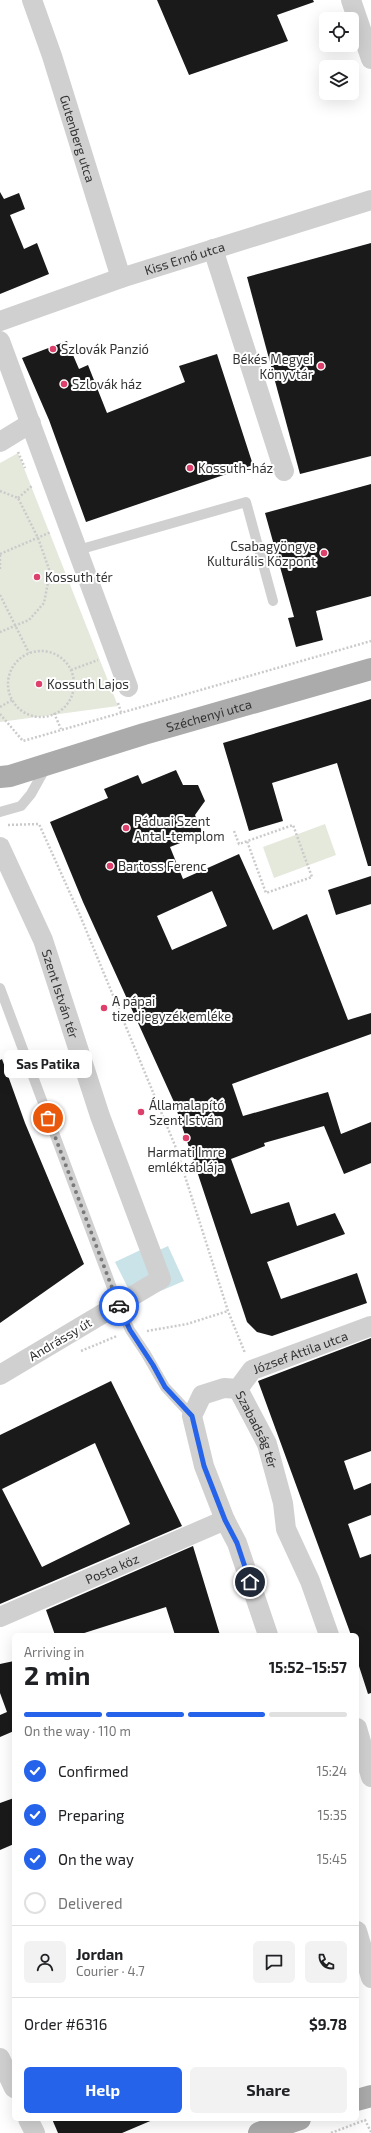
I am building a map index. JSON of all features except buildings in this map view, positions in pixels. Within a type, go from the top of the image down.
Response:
[{"type":"main road","name":"Széchenyi utca","points":[[48,764],[144,734],[371,669]]},
{"type":"main road","points":[[0,776],[10,776],[48,764]]},
{"type":"main road","points":[[359,2099],[371,2096]]},
{"type":"main road","points":[[259,2133],[294,2121]]},
{"type":"street","name":"Gutenberg utca","points":[[32,0],[52,56],[121,278]]},
{"type":"street","points":[[351,0],[371,59]]},
{"type":"street","name":"Kiss Ernő utca","points":[[0,321],[121,278],[371,200]]},
{"type":"street","points":[[213,249],[284,471]]},
{"type":"street","points":[[0,341],[128,687]]},
{"type":"street","points":[[0,442],[31,423]]},
{"type":"street","name":"Szent István tér","points":[[0,847],[43,940],[100,1116],[161,1279]]},
{"type":"street","name":"Andrássy út","points":[[0,1375],[161,1279]]},
{"type":"street","name":"József Attila utca","points":[[238,1389],[252,1370],[371,1326]]},
{"type":"street","name":"Szabadság tér","points":[[192,1416],[202,1395],[224,1388],[238,1389],[267,1444],[284,1503],[286,1529],[310,1581],[328,1633]]},
{"type":"street","points":[[192,1416],[204,1466],[225,1520],[237,1543],[267,1633]]},
{"type":"street","name":"Posta köz","points":[[0,1617],[225,1520]]},
{"type":"street","points":[[359,1735],[371,1777]]},
{"type":"street","points":[[359,1938],[371,1978]]},
{"type":"street","points":[[0,2058],[12,2084]]},
{"type":"street","points":[[29,2121],[35,2133]]},
{"type":"lane","points":[[78,550],[246,502],[273,601]]},
{"type":"lane","points":[[0,812],[21,806],[31,794],[48,764]]},
{"type":"lane","points":[[0,988],[118,1304],[130,1330],[156,1370],[165,1387],[192,1416]]},
{"type":"path","points":[[0,491],[18,498],[38,538],[50,572],[44,603],[29,620],[0,632]]},
{"type":"path","points":[[0,569],[0,554],[68,524]]},
{"type":"path","points":[[0,594],[29,653]]},
{"type":"path","points":[[0,714],[22,741],[371,641]]},
{"type":"path","points":[[45,651],[56,655],[65,661],[71,670],[74,687],[71,697],[64,706],[54,713],[45,716],[34,716],[23,711],[12,700],[8,689],[10,672],[16,663],[29,653],[45,651]]},
{"type":"path","points":[[71,670],[116,654]]},
{"type":"path","points":[[0,707],[12,700]]},
{"type":"path","points":[[54,713],[61,730]]},
{"type":"path","points":[[0,826],[38,824],[79,914],[176,1148],[228,1311],[180,1326],[152,1331],[130,1330],[73,1354]]},
{"type":"path","points":[[234,831],[239,844],[247,841],[293,825],[312,877],[266,893],[247,841]]},
{"type":"path","points":[[331,2133],[365,2120],[371,2132]]},
{"type":"shaded area","name":"Kossuth tér","points":[[18,453],[118,706],[0,722],[0,463]]},
{"type":"shaded area","points":[[325,824],[336,855],[274,878],[263,847]]},
{"type":"water","points":[[149,1246],[153,1253],[168,1246],[184,1281],[158,1292],[129,1290],[115,1262]]},
{"type":"way so far","points":[[48,1118],[119,1306]]},
{"type":"place","name":"Szlovák Panzió","points":[[53,349]]},
{"type":"place","name":"Békés Megyei Könyvtár","points":[[321,366]]},
{"type":"place","name":"Szlovák ház","points":[[64,384]]},
{"type":"place","name":"Kossuth-ház","points":[[190,468]]},
{"type":"place","name":"Csabagyöngye Kulturális Központ","points":[[324,553]]},
{"type":"place","name":"Kossuth tér","points":[[37,577]]},
{"type":"place","name":"Kossuth Lajos","points":[[39,684]]},
{"type":"place","name":"Páduai Szent Antal-templom","points":[[126,828]]},
{"type":"place","name":"Bartoss Ferenc","points":[[110,866]]},
{"type":"place","name":"A pápai tizedjegyzék emléke","points":[[104,1008]]},
{"type":"place","name":"Államalapító Szent István","points":[[141,1112]]},
{"type":"place","name":"Sas Patika","points":[[48,1118]]},
{"type":"place","name":"Harmati Imre emléktáblája","points":[[186,1138]]},
{"type":"route","points":[[119,1306],[130,1330],[160,1376],[165,1387],[192,1416],[204,1466],[225,1520],[237,1543],[250,1582]]}]
